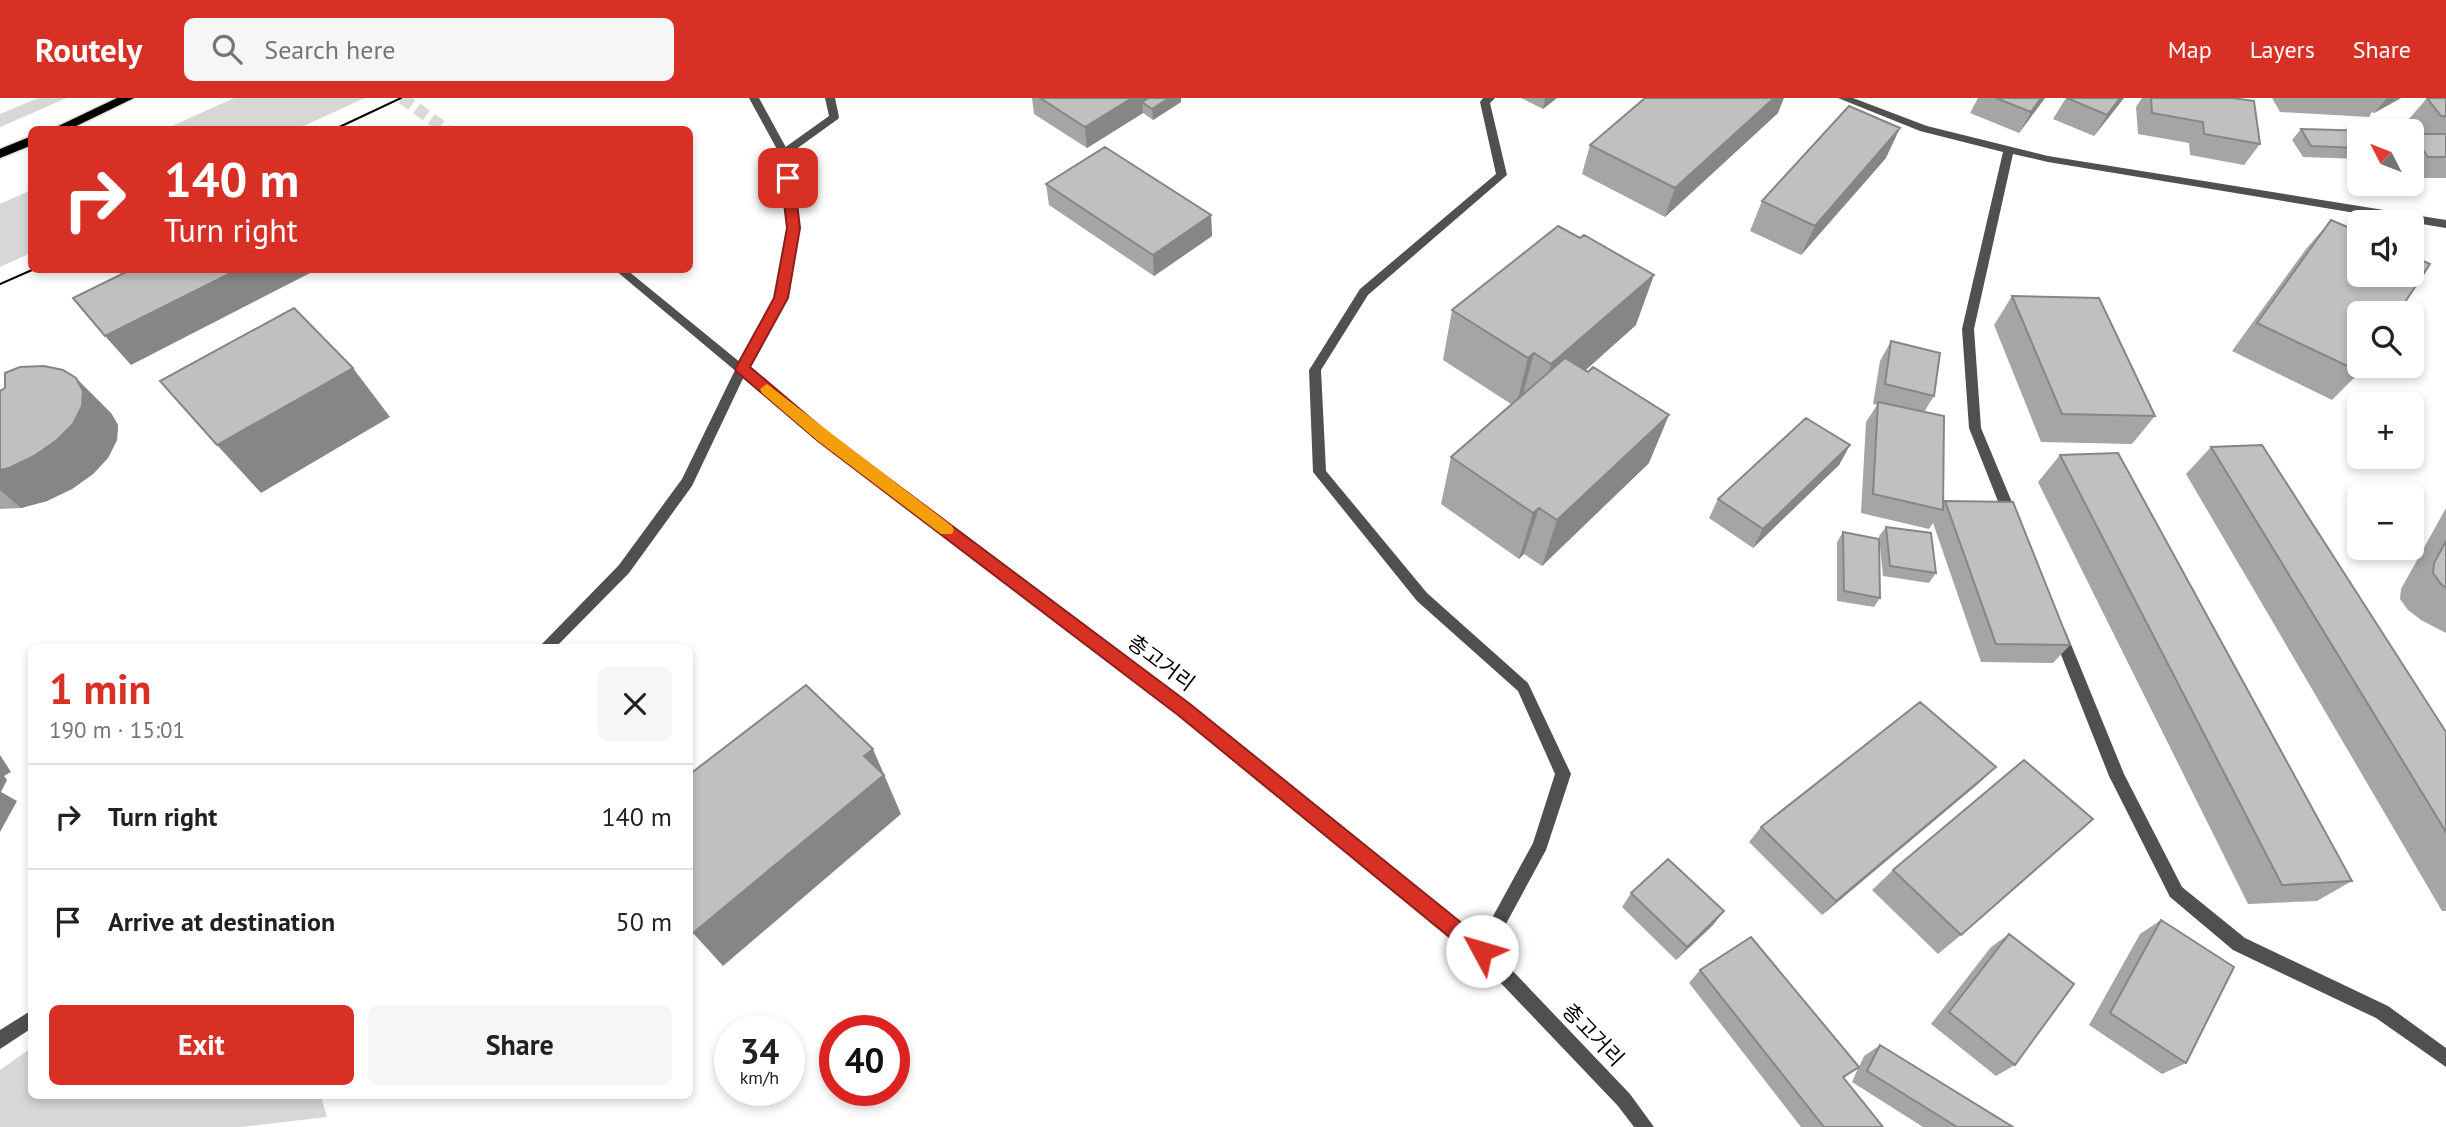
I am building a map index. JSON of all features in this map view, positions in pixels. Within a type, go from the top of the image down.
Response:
[{"type":"main road","points":[[65,126],[128,98]]},
{"type":"main road","points":[[0,154],[28,142]]},
{"type":"street","points":[[549,644],[624,569],[687,482],[742,369],[781,298],[794,228],[784,153],[754,98]]},
{"type":"street","points":[[784,153],[834,117],[830,98]]},
{"type":"street","points":[[1482,951],[1540,845],[1563,774],[1523,687],[1422,597],[1320,472],[1314,370],[1364,292],[1502,175],[1485,102],[1490,98]]},
{"type":"street","points":[[1843,98],[1924,129],[2048,159],[2446,224]]},
{"type":"street","points":[[2009,149],[1968,329],[1975,428],[2017,531]]},
{"type":"street","name":"총고거리","points":[[624,273],[823,437],[1184,710],[1482,951],[1624,1100],[1645,1127]]},
{"type":"street","points":[[2054,621],[2118,776],[2176,892],[2239,944],[2382,1012],[2446,1058]]},
{"type":"street","points":[[0,1040],[28,1021]]},
{"type":"shaded area","points":[[38,98],[67,98],[0,127],[0,114]]},
{"type":"shaded area","points":[[234,98],[365,98],[304,126],[172,126]]},
{"type":"shaded area","points":[[28,191],[28,254],[0,267],[0,204]]},
{"type":"shaded area","points":[[28,1050],[28,1099],[322,1099],[327,1117],[240,1127],[0,1127],[0,1070]]},
{"type":"building","points":[[1040,98],[1132,98],[1085,127]]},
{"type":"building","points":[[1149,98],[1169,98],[1152,109],[1142,102]]},
{"type":"building","points":[[1645,98],[1774,98],[1675,188],[1590,145]]},
{"type":"building","points":[[1996,98],[2041,98],[2031,112]]},
{"type":"building","points":[[2067,98],[2120,98],[2107,115]]},
{"type":"building","points":[[2151,98],[2232,98],[2254,101],[2260,144],[2204,134],[2203,122],[2152,113]]},
{"type":"building","points":[[2427,98],[2446,98],[2446,116],[2441,116]]},
{"type":"building","points":[[1849,106],[1900,128],[1815,226],[1762,201]]},
{"type":"building","points":[[2301,129],[2347,130],[2347,148],[2311,146]]},
{"type":"building","points":[[2424,134],[2446,134],[2446,157],[2428,157],[2424,151]]},
{"type":"building","points":[[1105,147],[1211,215],[1153,255],[1046,184]]},
{"type":"building","points":[[2331,220],[2347,227],[2347,287],[2415,287],[2406,301],[2347,301],[2347,366],[2257,323]]},
{"type":"building","points":[[1558,226],[1580,238],[1584,235],[1654,275],[1551,364],[1534,353],[1528,358],[1452,310]]},
{"type":"building","points":[[2424,261],[2430,264],[2424,273]]},
{"type":"building","points":[[124,273],[231,273],[105,336],[73,298]]},
{"type":"building","points":[[2012,296],[2099,298],[2155,416],[2062,414]]},
{"type":"building","points":[[294,308],[353,368],[217,445],[160,381]]},
{"type":"building","points":[[1891,341],[1940,353],[1934,396],[1885,384]]},
{"type":"building","points":[[1565,358],[1588,372],[1593,367],[1669,415],[1557,520],[1539,508],[1533,513],[1451,457]]},
{"type":"building","points":[[44,366],[63,370],[76,378],[83,391],[82,406],[73,424],[57,440],[34,456],[0,470],[0,391],[5,388],[5,373],[20,367]]},
{"type":"building","points":[[1878,402],[1944,416],[1943,510],[1873,494]]},
{"type":"building","points":[[1806,418],[1850,445],[1763,529],[1718,499]]},
{"type":"building","points":[[2262,445],[2446,732],[2446,832],[2211,447]]},
{"type":"building","points":[[2118,453],[2352,881],[2282,885],[2060,455]]},
{"type":"building","points":[[1945,501],[2013,502],[2070,645],[1996,644]]},
{"type":"building","points":[[1886,527],[1931,533],[1936,573],[1890,566]]},
{"type":"building","points":[[1843,532],[1879,539],[1880,598],[1844,591]]},
{"type":"building","points":[[2446,541],[2446,588],[2433,573],[2434,563]]},
{"type":"building","points":[[806,685],[873,749],[864,756],[884,775],[693,933],[693,772]]},
{"type":"building","points":[[1920,702],[1996,767],[1836,901],[1761,827]]},
{"type":"building","points":[[2024,760],[2093,819],[1961,935],[1893,870]]},
{"type":"building","points":[[1668,859],[1724,911],[1687,947],[1631,893]]},
{"type":"building","points":[[2161,920],[2234,967],[2186,1063],[2110,1013]]},
{"type":"building","points":[[2009,934],[2074,984],[2015,1065],[1949,1012]]},
{"type":"building","points":[[1751,937],[1859,1067],[1843,1077],[1883,1127],[1824,1127],[1700,970]]},
{"type":"building","points":[[1880,1045],[2013,1127],[1957,1127],[1867,1071]]},
{"type":"tunnel","points":[[402,98],[441,126]]},
{"type":"tram line","points":[[342,126],[401,98]]},
{"type":"tram line","points":[[0,284],[28,272]]},
{"type":"slow traffic","points":[[767,389],[823,437],[947,530]]},
{"type":"route","points":[[788,178],[794,228],[781,298],[742,369],[823,437],[1184,710],[1482,951]]}]
